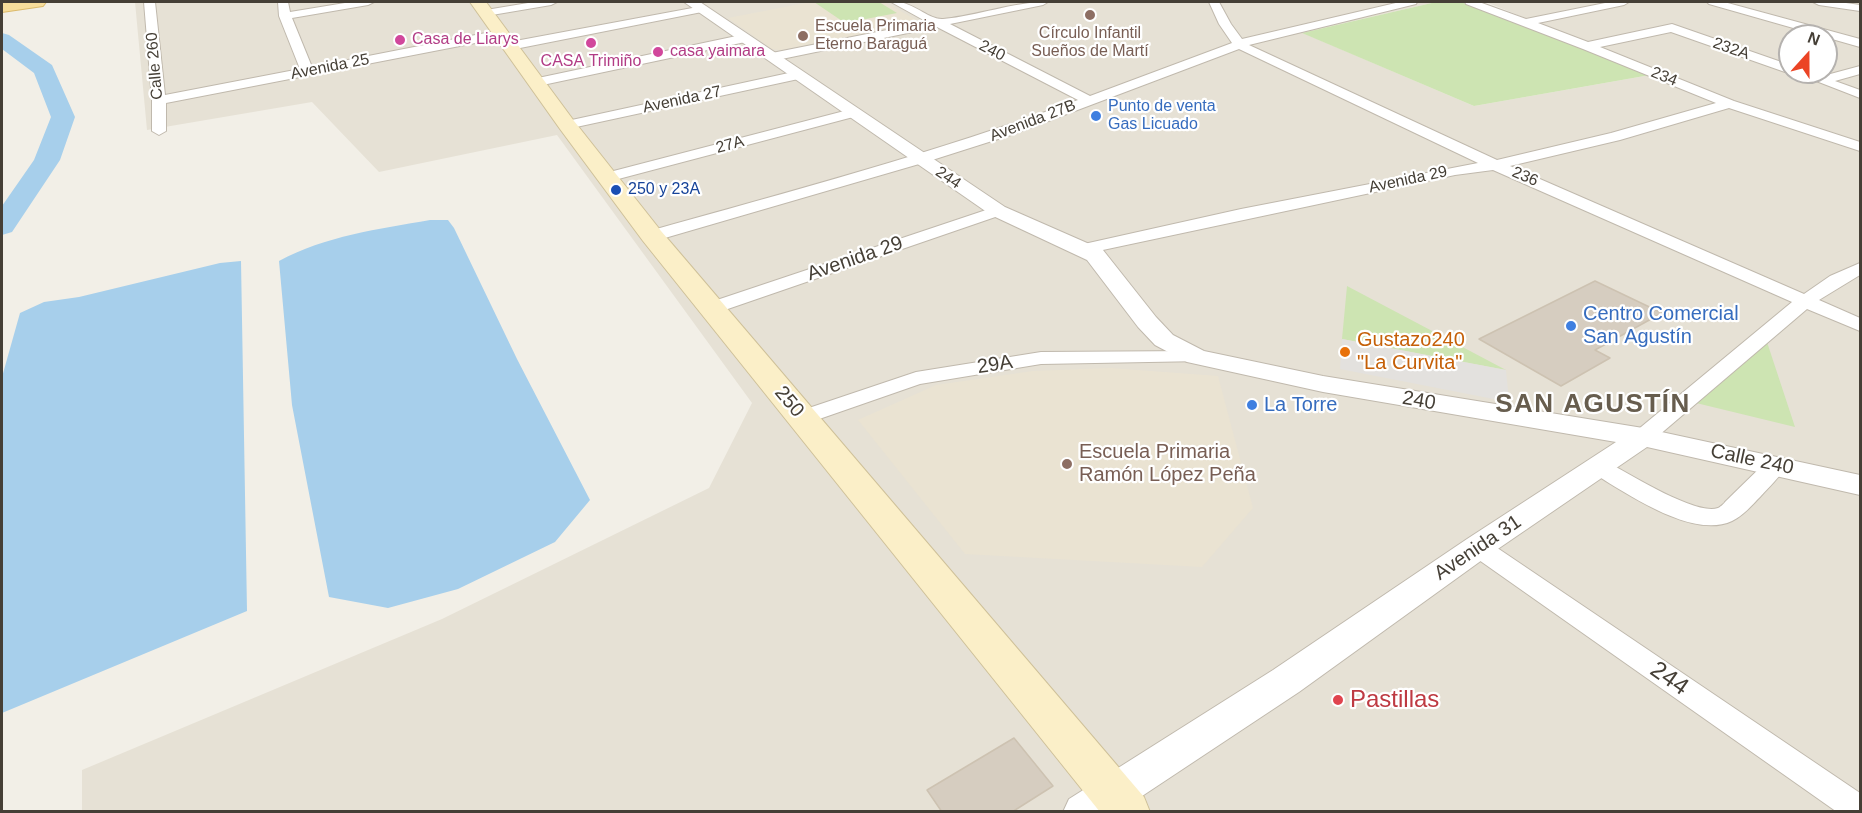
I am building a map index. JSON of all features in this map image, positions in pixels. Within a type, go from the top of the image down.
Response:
[{"type":"main road","points":[[8,6],[37,2]]},
{"type":"main road","name":"250","points":[[494,24],[567,125],[652,236],[802,418],[1108,805]]},
{"type":"street","name":"Calle 260","points":[[149,2],[159,100],[159,131]]},
{"type":"street","points":[[283,2],[285,16],[307,71]]},
{"type":"street","points":[[285,16],[369,2]]},
{"type":"street","points":[[494,24],[551,2]]},
{"type":"street","name":"240","points":[[897,2],[1087,100]]},
{"type":"street","points":[[772,57],[1043,2]]},
{"type":"street","points":[[1214,2],[1238,44]]},
{"type":"street","name":"Avenida 27B","points":[[652,236],[921,159],[1010,131],[1238,44],[1412,2]]},
{"type":"street","name":"234","points":[[1470,2],[1528,22],[1729,104],[1860,147]]},
{"type":"street","points":[[1528,22],[1624,2]]},
{"type":"street","points":[[1713,2],[1860,43]]},
{"type":"street","points":[[1819,2],[1860,8]]},
{"type":"street","name":"Avenida 25","points":[[159,100],[307,71],[494,24],[697,5]]},
{"type":"street","name":"244","points":[[697,5],[998,211],[1084,249],[1100,261],[1158,334],[1196,357]]},
{"type":"street","name":"232A","points":[[1587,46],[1672,28],[1778,65]]},
{"type":"street","points":[[538,82],[746,38]]},
{"type":"street","name":"236","points":[[1238,44],[1495,165],[1860,325]]},
{"type":"street","points":[[1838,76],[1860,70]]},
{"type":"street","name":"Avenida 27","points":[[567,125],[798,75]]},
{"type":"street","points":[[1834,84],[1860,94]]},
{"type":"street","name":"Avenida 29","points":[[1084,249],[1455,170],[1495,165],[1615,137],[1729,104]]},
{"type":"street","name":"27A","points":[[608,177],[852,113]]},
{"type":"street","name":"Avenida 29","points":[[712,308],[998,211]]},
{"type":"street","name":"Avenida 31","points":[[1108,805],[1478,547],[1643,437],[1805,301],[1836,280],[1860,268]]},
{"type":"street","name":"240","points":[[1196,357],[1323,384],[1643,437]]},
{"type":"street","name":"29A","points":[[802,418],[916,378],[1041,358],[1196,357]]},
{"type":"street","name":"Calle 240","points":[[1643,437],[1860,485]]},
{"type":"street","points":[[1599,467],[1684,512],[1707,519],[1724,516],[1776,465]]},
{"type":"street","name":"244","points":[[1478,547],[1860,810]]},
{"type":"shaded area","name":"SAN AGUSTÍN","points":[[135,2],[1436,2],[1303,33],[1474,106],[1650,75],[1716,104],[1860,151],[1860,811],[82,812],[82,770],[442,619],[709,488],[752,403],[557,135],[379,172],[312,102],[147,130]]},
{"type":"shaded area","name":"Escuela Primaria Eterno Baraguá","points":[[810,2],[884,2],[922,23],[780,50],[772,49],[728,18]]},
{"type":"shaded area","points":[[1486,2],[1860,2],[1860,143],[1740,106]]},
{"type":"shaded area","points":[[1342,339],[1506,370],[1509,402],[1340,369]]},
{"type":"shaded area","name":"Escuela Primaria Ramón López Peña","points":[[1110,368],[1218,376],[1253,508],[1202,567],[965,554],[858,420],[936,385],[1033,371]]},
{"type":"green space","points":[[814,2],[879,2],[897,13],[845,23]]},
{"type":"green space","points":[[1436,2],[1461,2],[1650,75],[1474,106],[1302,33]]},
{"type":"green space","points":[[1347,286],[1506,370],[1342,339]]},
{"type":"green space","points":[[1765,336],[1795,427],[1692,402]]},
{"type":"water","points":[[430,220],[448,220],[454,228],[517,359],[590,500],[555,542],[458,589],[388,608],[329,597],[292,405],[279,261],[334,239]]},
{"type":"water","points":[[241,261],[247,611],[2,713],[2,377],[20,313],[44,302],[79,297],[220,263]]},
{"type":"building","name":"Centro Comercial San Agustín","points":[[1595,281],[1662,313],[1595,350],[1610,358],[1561,386],[1479,339]]},
{"type":"building","points":[[1014,738],[1053,786],[1012,812],[942,812],[927,790]]},
{"type":"waterway","points":[[2,39],[44,70],[63,117],[47,160],[2,226]]},
{"type":"place","name":"Círculo Infantil Sueños de Martí","points":[[1090,15]]},
{"type":"place","name":"Escuela Primaria Eterno Baraguá","points":[[803,36]]},
{"type":"place","name":"Casa de Liarys","points":[[400,40]]},
{"type":"place","name":"CASA Trimiño","points":[[591,43]]},
{"type":"place","name":"casa yaimara","points":[[658,52]]},
{"type":"place","name":"Punto de venta Gas Licuado","points":[[1096,116]]},
{"type":"place","name":"250 y 23A","points":[[616,190]]},
{"type":"place","name":"Centro Comercial San Agustín","points":[[1571,326]]},
{"type":"place","name":"Gustazo240 \"La Curvita\"","points":[[1345,352]]},
{"type":"place","name":"La Torre","points":[[1252,405]]},
{"type":"place","name":"Escuela Primaria Ramón López Peña","points":[[1067,464]]},
{"type":"place","name":"Pastillas","points":[[1338,700]]},
{"type":"district","name":"SAN AGUSTÍN","points":[[1593,405]]}]
